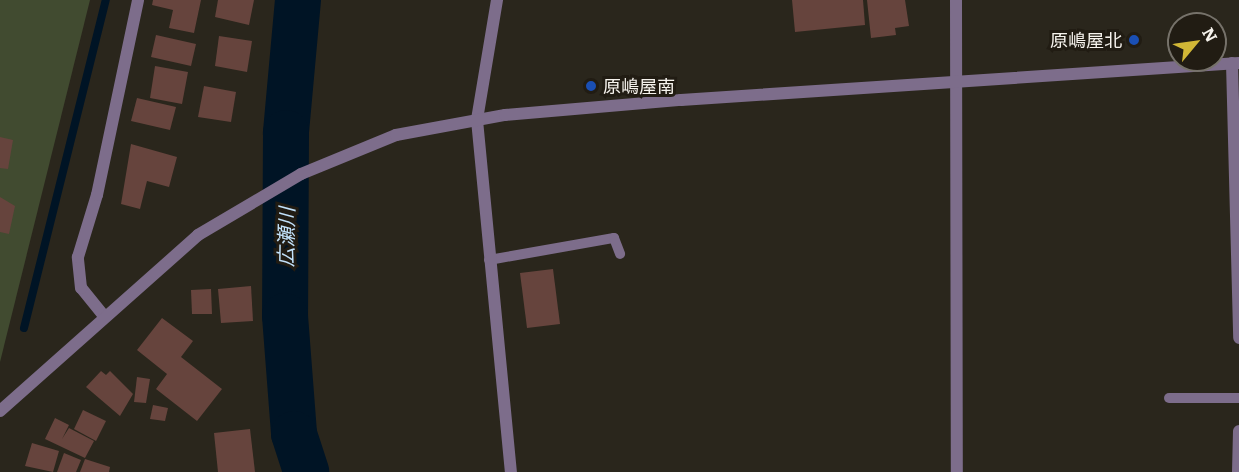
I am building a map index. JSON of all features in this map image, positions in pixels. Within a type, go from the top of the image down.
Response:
[{"type":"street","points":[[104,316],[81,288],[78,257],[97,195],[138,0]]},
{"type":"street","points":[[497,0],[477,120],[511,472]]},
{"type":"street","points":[[956,0],[957,472]]},
{"type":"street","points":[[0,411],[177,251],[249,202],[323,163],[396,135],[477,120],[957,80],[1235,63],[1239,338]]},
{"type":"street","points":[[1238,472],[1239,431]]},
{"type":"lane","points":[[489,260],[614,238],[620,254]]},
{"type":"lane","points":[[1168,398],[1239,398]]},
{"type":"green space","points":[[0,0],[90,0],[0,362]]},
{"type":"building","points":[[153,0],[201,0],[194,33],[169,28],[173,10],[152,5]]},
{"type":"building","points":[[218,0],[254,0],[249,25],[215,17]]},
{"type":"building","points":[[792,0],[863,0],[865,25],[795,32]]},
{"type":"building","points":[[867,0],[905,0],[909,26],[895,28],[896,35],[871,38]]},
{"type":"building","points":[[156,35],[196,44],[191,66],[151,57]]},
{"type":"building","points":[[219,36],[252,41],[247,72],[215,66]]},
{"type":"building","points":[[155,66],[188,72],[182,104],[150,98]]},
{"type":"building","points":[[204,86],[236,92],[231,122],[198,117]]},
{"type":"building","points":[[137,98],[176,107],[170,130],[131,121]]},
{"type":"building","points":[[0,137],[13,140],[8,169],[0,168]]},
{"type":"building","points":[[131,144],[177,157],[169,187],[147,181],[140,209],[121,204]]},
{"type":"building","points":[[0,197],[15,206],[9,234],[0,232]]},
{"type":"building","points":[[553,269],[560,324],[527,328],[520,273]]},
{"type":"building","points":[[251,286],[253,321],[221,323],[218,289]]},
{"type":"building","points":[[211,289],[212,314],[192,314],[191,290]]},
{"type":"building","points":[[162,318],[193,341],[181,357],[222,389],[197,421],[156,389],[167,374],[137,350]]},
{"type":"building","points":[[101,371],[106,375],[110,371],[133,394],[120,416],[86,387]]},
{"type":"building","points":[[137,377],[150,379],[146,403],[134,402]]},
{"type":"building","points":[[153,405],[168,408],[165,421],[150,419]]},
{"type":"building","points":[[83,410],[106,421],[96,441],[74,429]]},
{"type":"building","points":[[55,418],[69,425],[62,439],[69,428],[94,441],[85,458],[45,439]]},
{"type":"building","points":[[250,429],[255,472],[218,472],[214,433]]},
{"type":"building","points":[[32,443],[59,451],[53,472],[25,466]]},
{"type":"building","points":[[64,453],[81,460],[76,472],[57,472]]},
{"type":"building","points":[[85,459],[110,467],[109,472],[80,472]]},
{"type":"waterway","points":[[24,328],[106,0]]},
{"type":"waterway","name":"広瀬川","points":[[298,0],[286,133],[285,316],[294,434],[306,472]]},
{"type":"place","name":"原嶋屋北","points":[[1134,40]]},
{"type":"place","name":"原嶋屋南","points":[[591,86]]}]
